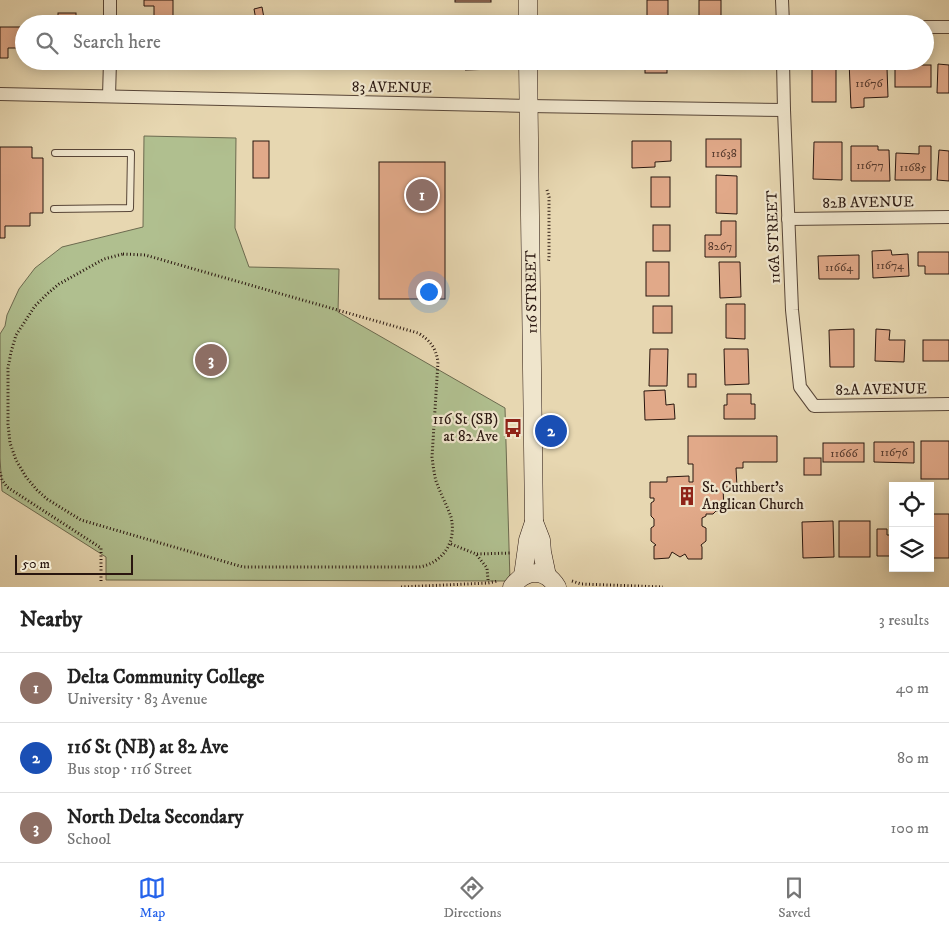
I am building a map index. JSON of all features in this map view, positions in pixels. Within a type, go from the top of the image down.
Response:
[{"type":"street","points":[[110,0],[110,15]]},
{"type":"street","points":[[528,0],[528,15]]},
{"type":"street","points":[[782,0],[783,15]]},
{"type":"street","points":[[934,27],[949,27]]},
{"type":"street","points":[[109,96],[110,70]]},
{"type":"street","name":"116 STREET","points":[[513,582],[534,522],[528,70]]},
{"type":"street","name":"116A STREET","points":[[784,70],[792,310],[800,387],[814,406]]},
{"type":"street","name":"83 AVENUE","points":[[0,94],[784,110]]},
{"type":"street","name":"82B AVENUE","points":[[788,219],[949,217]]},
{"type":"street","name":"82A AVENUE","points":[[814,406],[949,404]]},
{"type":"street","name":"116 STREET","points":[[534,522],[541,540],[542,552],[559,583]]},
{"type":"street","points":[[513,582],[531,573],[539,573],[559,583]]},
{"type":"lane","points":[[54,209],[130,208],[131,153],[55,153]]},
{"type":"path","points":[[132,254],[145,255],[418,333],[431,343],[435,349],[438,362],[433,463],[436,479],[451,517],[451,544],[440,558],[427,566],[419,567],[243,567],[81,520],[46,499],[26,477],[16,460],[10,443],[8,368],[16,335],[34,306],[59,284],[104,259],[132,254]]},
{"type":"path","points":[[0,472],[2,480],[8,487],[101,548],[101,581]]},
{"type":"path","points":[[451,544],[476,554],[514,552]]},
{"type":"path","points":[[476,554],[488,568],[488,580]]},
{"type":"path","points":[[401,587],[513,582]]},
{"type":"path","points":[[559,583],[663,587]]},
{"type":"green space","points":[[144,136],[236,138],[235,228],[249,267],[339,269],[338,312],[505,408],[510,581],[106,580],[106,557],[2,491],[0,458],[0,334],[5,326],[7,315],[19,289],[35,268],[62,247],[143,227]]},
{"type":"building","points":[[144,0],[173,0],[173,15],[154,15],[154,6],[144,6]]},
{"type":"building","points":[[455,0],[491,0],[491,2],[455,2]]},
{"type":"building","points":[[647,0],[668,0],[668,15],[647,15]]},
{"type":"building","points":[[699,0],[721,0],[721,15],[699,15]]},
{"type":"building","points":[[262,7],[263,15],[255,15],[254,9]]},
{"type":"building","points":[[58,13],[76,13],[76,15],[58,15]]},
{"type":"building","points":[[0,27],[15,27],[15,48],[8,48],[8,58],[0,58]]},
{"type":"building","points":[[938,64],[949,65],[949,93],[937,93]]},
{"type":"building","points":[[645,70],[667,70],[667,73],[645,73]]},
{"type":"building","points":[[812,70],[836,70],[836,102],[812,102]]},
{"type":"building","points":[[849,70],[887,70],[888,97],[864,98],[864,107],[851,108]]},
{"type":"building","points":[[895,70],[931,70],[931,87],[895,87]]},
{"type":"building","points":[[706,139],[741,139],[741,167],[706,167]]},
{"type":"building","points":[[253,141],[269,141],[269,178],[253,178]]},
{"type":"building","points":[[632,141],[671,141],[671,161],[655,162],[655,167],[632,168]]},
{"type":"building","points":[[814,142],[842,142],[842,180],[813,179]]},
{"type":"building","points":[[851,146],[878,146],[878,150],[889,150],[890,181],[851,181]]},
{"type":"building","points":[[919,146],[931,146],[931,180],[895,180],[896,153],[919,154]]},
{"type":"building","points":[[0,147],[32,147],[32,158],[43,158],[43,213],[30,213],[30,226],[5,226],[5,238],[0,238]]},
{"type":"building","points":[[939,150],[949,151],[949,181],[937,180]]},
{"type":"building","points":[[379,162],[445,162],[445,299],[379,299]]},
{"type":"building","points":[[716,175],[737,176],[737,214],[716,213]]},
{"type":"building","points":[[651,177],[670,177],[670,207],[651,207]]},
{"type":"building","points":[[721,221],[736,221],[736,257],[705,257],[705,235],[721,235]]},
{"type":"building","points":[[653,225],[670,225],[670,251],[653,251]]},
{"type":"building","points":[[891,250],[892,255],[908,254],[909,276],[873,278],[872,251]]},
{"type":"building","points":[[918,252],[949,252],[949,274],[925,274],[925,266],[918,266]]},
{"type":"building","points":[[859,255],[859,279],[819,279],[818,256]]},
{"type":"building","points":[[646,262],[669,262],[669,296],[646,296]]},
{"type":"building","points":[[719,262],[740,262],[741,297],[720,298]]},
{"type":"building","points":[[726,304],[745,304],[745,339],[726,338]]},
{"type":"building","points":[[653,306],[672,306],[672,333],[653,333]]},
{"type":"building","points":[[854,329],[854,367],[830,367],[829,330]]},
{"type":"building","points":[[876,329],[890,330],[889,340],[905,340],[904,362],[875,361]]},
{"type":"building","points":[[923,340],[949,340],[949,361],[923,361]]},
{"type":"building","points":[[650,349],[668,349],[667,386],[649,386]]},
{"type":"building","points":[[724,349],[748,349],[749,384],[725,385]]},
{"type":"building","points":[[688,374],[696,374],[696,387],[688,387]]},
{"type":"building","points":[[665,390],[666,405],[674,404],[675,419],[645,420],[644,391]]},
{"type":"building","points":[[727,394],[751,394],[751,404],[755,404],[755,419],[724,419],[724,405],[727,405]]},
{"type":"building","name":"St. Cuthbert's Anglican Church","points":[[688,436],[777,436],[777,462],[743,462],[743,468],[736,468],[737,487],[723,487],[724,511],[706,514],[702,518],[702,526],[706,528],[706,541],[701,545],[702,559],[688,559],[685,554],[680,557],[672,552],[669,558],[654,559],[654,546],[656,545],[651,541],[651,528],[654,526],[654,519],[651,516],[651,503],[654,501],[654,498],[650,498],[650,482],[667,482],[667,477],[689,476],[689,482],[693,482],[693,464],[688,464]]},
{"type":"building","points":[[921,441],[949,441],[949,479],[921,479]]},
{"type":"building","points":[[874,442],[914,442],[914,463],[874,462]]},
{"type":"building","points":[[823,443],[864,443],[864,462],[823,462]]},
{"type":"building","points":[[804,458],[821,458],[821,475],[804,475]]},
{"type":"building","points":[[934,514],[949,514],[949,558],[934,558]]},
{"type":"building","points":[[833,521],[834,557],[803,558],[802,522]]},
{"type":"building","points":[[839,521],[870,521],[870,557],[839,557]]},
{"type":"building","points":[[877,529],[887,529],[887,535],[889,535],[889,556],[877,556]]},
{"type":"place","name":"Delta Community College","points":[[422,195]]},
{"type":"place","name":"North Delta Secondary","points":[[211,360]]},
{"type":"place","name":"116 St (SB) at 82 Ave","points":[[513,428]]},
{"type":"place","name":"116 St (NB) at 82 Ave","points":[[551,431]]},
{"type":"place","name":"St. Cuthbert's Anglican Church","points":[[687,496]]}]
